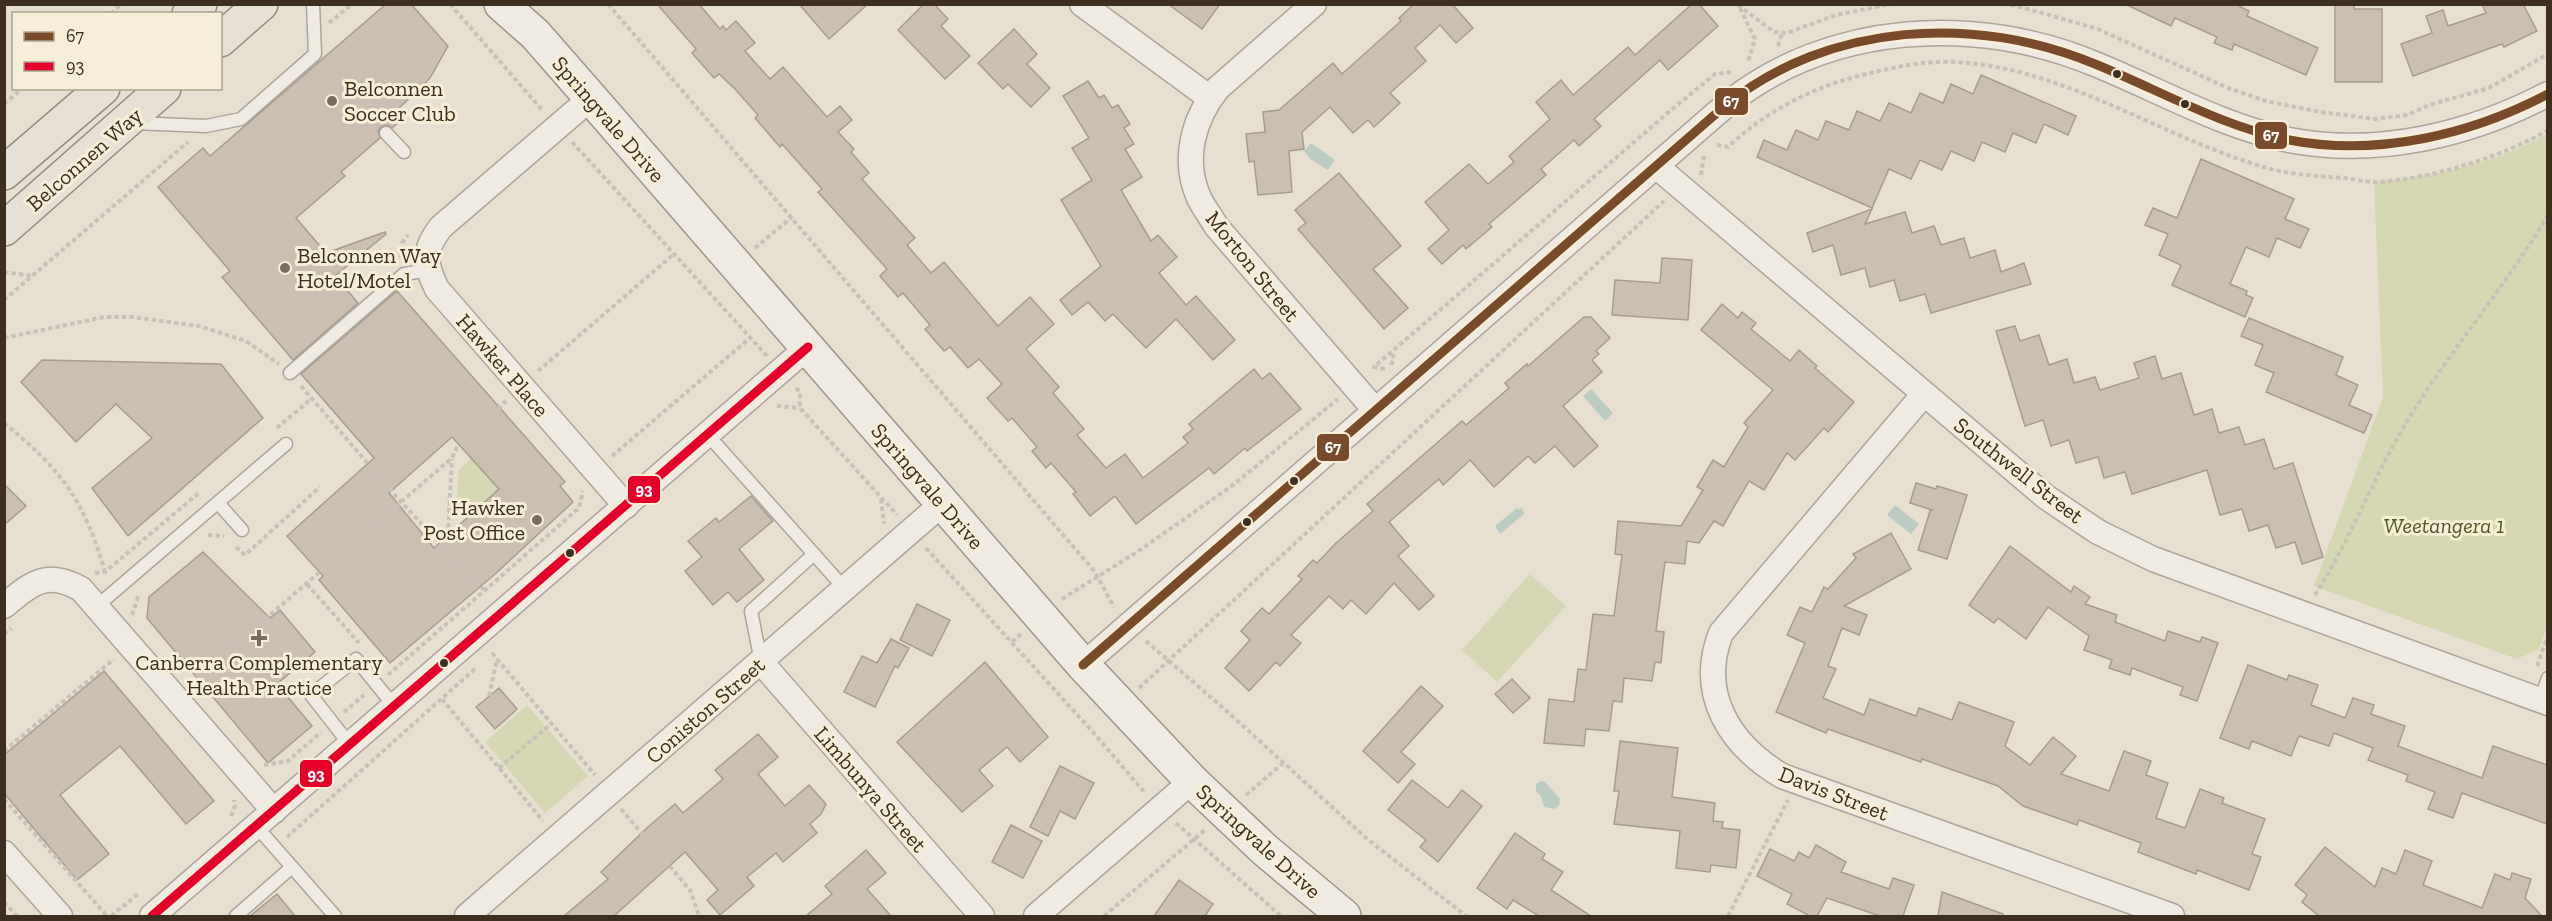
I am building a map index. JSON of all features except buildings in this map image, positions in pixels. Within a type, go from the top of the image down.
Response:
[{"type":"main road","points":[[222,38],[261,4]]},
{"type":"main road","name":"Springvale Drive","points":[[501,4],[535,34],[1083,665],[1192,781],[1344,916]]},
{"type":"main road","name":"Springvale Drive","points":[[519,4],[535,34]]},
{"type":"main road","name":"Belconnen Way","points":[[4,173],[101,90]]},
{"type":"main road","name":"Belconnen Way","points":[[4,229],[162,90]]},
{"type":"street","points":[[1082,4],[1210,98]]},
{"type":"street","name":"Morton Street","points":[[1314,4],[1218,88],[1210,98],[1196,123],[1191,152],[1194,182],[1199,197],[1216,226],[1375,410]]},
{"type":"street","points":[[1083,665],[1731,101],[1786,68],[1836,47],[1890,35],[1948,32],[2007,38],[2036,44],[2093,63],[2236,125],[2289,140],[2343,146],[2406,142],[2467,129],[2523,107],[2547,94]]},
{"type":"street","points":[[429,270],[427,256],[431,240],[441,227],[591,98]]},
{"type":"street","name":"Southwell Street","points":[[1656,166],[2046,497],[2098,532],[2153,559],[2545,694]]},
{"type":"street","name":"Hawker Place","points":[[429,270],[437,289],[513,394],[595,470],[626,506]]},
{"type":"street","points":[[152,916],[808,347]]},
{"type":"street","name":"Davis Street","points":[[1924,394],[1721,633],[1716,647],[1712,675],[1717,704],[1742,745],[1767,767],[1797,781],[2172,916]]},
{"type":"street","name":"Coniston Street","points":[[467,916],[943,504]]},
{"type":"street","points":[[4,606],[39,580],[51,579],[70,583],[81,589],[265,818]]},
{"type":"street","name":"Limbunya Street","points":[[761,662],[982,916]]},
{"type":"street","points":[[1036,916],[1192,781]]},
{"type":"street","points":[[7,861],[60,916]]},
{"type":"lane","points":[[125,123],[206,126],[241,119],[318,57],[313,4]]},
{"type":"lane","points":[[386,133],[404,152]]},
{"type":"lane","points":[[290,373],[404,274],[429,270]]},
{"type":"lane","points":[[707,434],[845,589]]},
{"type":"lane","points":[[96,607],[286,444]]},
{"type":"lane","points":[[218,503],[242,530]]},
{"type":"lane","points":[[761,662],[750,611],[814,554]]},
{"type":"lane","points":[[350,745],[311,695],[356,659],[394,706]]},
{"type":"lane","points":[[265,818],[276,848],[335,916]]},
{"type":"lane","points":[[236,916],[292,867]]},
{"type":"path","points":[[315,35],[352,4]]},
{"type":"path","points":[[450,4],[543,110],[534,118]]},
{"type":"path","points":[[608,4],[1097,576],[1110,604]]},
{"type":"path","points":[[1738,5],[1774,32],[1788,33],[1836,15],[1891,4]]},
{"type":"path","points":[[2004,4],[2098,29],[2228,88],[2266,101],[2320,112],[2375,119],[2407,115],[2429,105],[2489,87],[2547,54]]},
{"type":"path","points":[[1738,5],[1755,39],[1746,67]]},
{"type":"path","points":[[1701,177],[1704,153],[1713,144],[1728,147],[1746,129],[1785,103],[1837,81],[1900,65],[1953,62],[1996,66],[2028,75],[2074,91],[2202,145],[2269,168],[2315,177],[2374,182],[2455,168],[2504,151],[2547,130]]},
{"type":"path","points":[[1392,351],[1394,359],[1389,368],[1383,370],[1374,367],[1392,351],[1670,111],[1715,74],[1738,70]]},
{"type":"path","points":[[4,104],[21,90]]},
{"type":"path","points":[[4,300],[206,126]]},
{"type":"path","points":[[558,126],[800,392],[800,408],[1092,731],[1143,792]]},
{"type":"path","points":[[1092,731],[1664,201]]},
{"type":"path","points":[[2311,601],[2333,566],[2405,425],[2530,245],[2547,215]]},
{"type":"path","points":[[404,274],[401,257],[402,243],[413,227]]},
{"type":"path","points":[[498,408],[674,254]]},
{"type":"path","points":[[4,272],[33,276]]},
{"type":"path","points":[[4,338],[104,317],[132,317],[199,326],[246,341],[290,373]]},
{"type":"path","points":[[260,765],[288,761],[579,508],[584,492],[578,485],[750,338]]},
{"type":"path","points":[[498,393],[513,394]]},
{"type":"path","points":[[512,410],[513,394]]},
{"type":"path","points":[[275,429],[311,399]]},
{"type":"path","points":[[1060,601],[1137,552],[1233,486],[1336,401],[1335,408]]},
{"type":"path","points":[[1312,422],[1320,426]]},
{"type":"path","points":[[4,423],[26,440],[69,485],[93,532],[105,572]]},
{"type":"path","points":[[447,551],[452,458],[458,445]]},
{"type":"path","points":[[183,676],[190,684],[452,458]]},
{"type":"path","points":[[205,534],[223,535],[245,555],[320,487]]},
{"type":"path","points":[[86,569],[93,573],[105,572],[204,489]]},
{"type":"path","points":[[307,584],[365,650]]},
{"type":"path","points":[[132,617],[137,595],[146,588]]},
{"type":"path","points":[[2534,676],[2547,635]]},
{"type":"path","points":[[1148,643],[1284,762],[1366,838],[1466,916]]},
{"type":"path","points":[[107,650],[123,667]]},
{"type":"path","points":[[276,848],[493,654]]},
{"type":"path","points":[[4,751],[115,658]]},
{"type":"path","points":[[489,696],[497,659]]},
{"type":"path","points":[[380,667],[387,675]]},
{"type":"path","points":[[442,699],[544,822],[553,815]]},
{"type":"path","points":[[499,768],[552,723]]},
{"type":"path","points":[[1104,916],[1284,762]]},
{"type":"path","points":[[1728,916],[1797,781]]},
{"type":"path","points":[[229,820],[235,806],[234,793]]},
{"type":"path","points":[[4,800],[106,916]]},
{"type":"path","points":[[1177,825],[1281,916]]},
{"type":"path","points":[[111,916],[147,887]]},
{"type":"path","points":[[4,902],[17,916]]},
{"type":"green space","name":"Weetangera 1","points":[[2547,134],[2547,626],[2539,649],[2517,659],[2314,586],[2383,397],[2374,182],[2464,167],[2506,154]]},
{"type":"green space","points":[[471,458],[499,489],[470,515],[457,500],[459,470]]},
{"type":"green space","points":[[1530,574],[1566,606],[1497,682],[1462,650]]},
{"type":"green space","points":[[527,705],[588,776],[545,813],[485,742]]},
{"type":"shaded area","points":[[1311,143],[1335,160],[1328,170],[1310,159],[1304,151]]},
{"type":"shaded area","points":[[1591,389],[1613,413],[1605,421],[1583,396]]},
{"type":"shaded area","points":[[1895,505],[1919,524],[1911,534],[1887,515]]},
{"type":"shaded area","points":[[1522,507],[1524,514],[1500,534],[1495,526],[1517,508],[1519,510]]},
{"type":"shaded area","points":[[1541,781],[1545,782],[1560,799],[1555,809],[1544,807],[1541,796],[1536,791],[1536,784]]},
{"type":"transit line","name":"67","points":[[1083,665],[1726,105],[1767,77],[1810,57],[1857,42],[1904,35],[1953,33],[2002,38],[2049,48],[2095,64],[2239,126],[2289,140],[2322,145],[2356,146],[2422,139],[2487,121],[2548,94]]},
{"type":"transit line","name":"93","points":[[152,916],[808,347]]},
{"type":"place","name":"Belconnen Soccer Club","points":[[332,101]]},
{"type":"place","name":"Belconnen Way Hotel/Motel","points":[[285,268]]},
{"type":"place","name":"Hawker Post Office","points":[[537,520]]},
{"type":"place","name":"Canberra Complementary Health Practice","points":[[259,638]]}]
